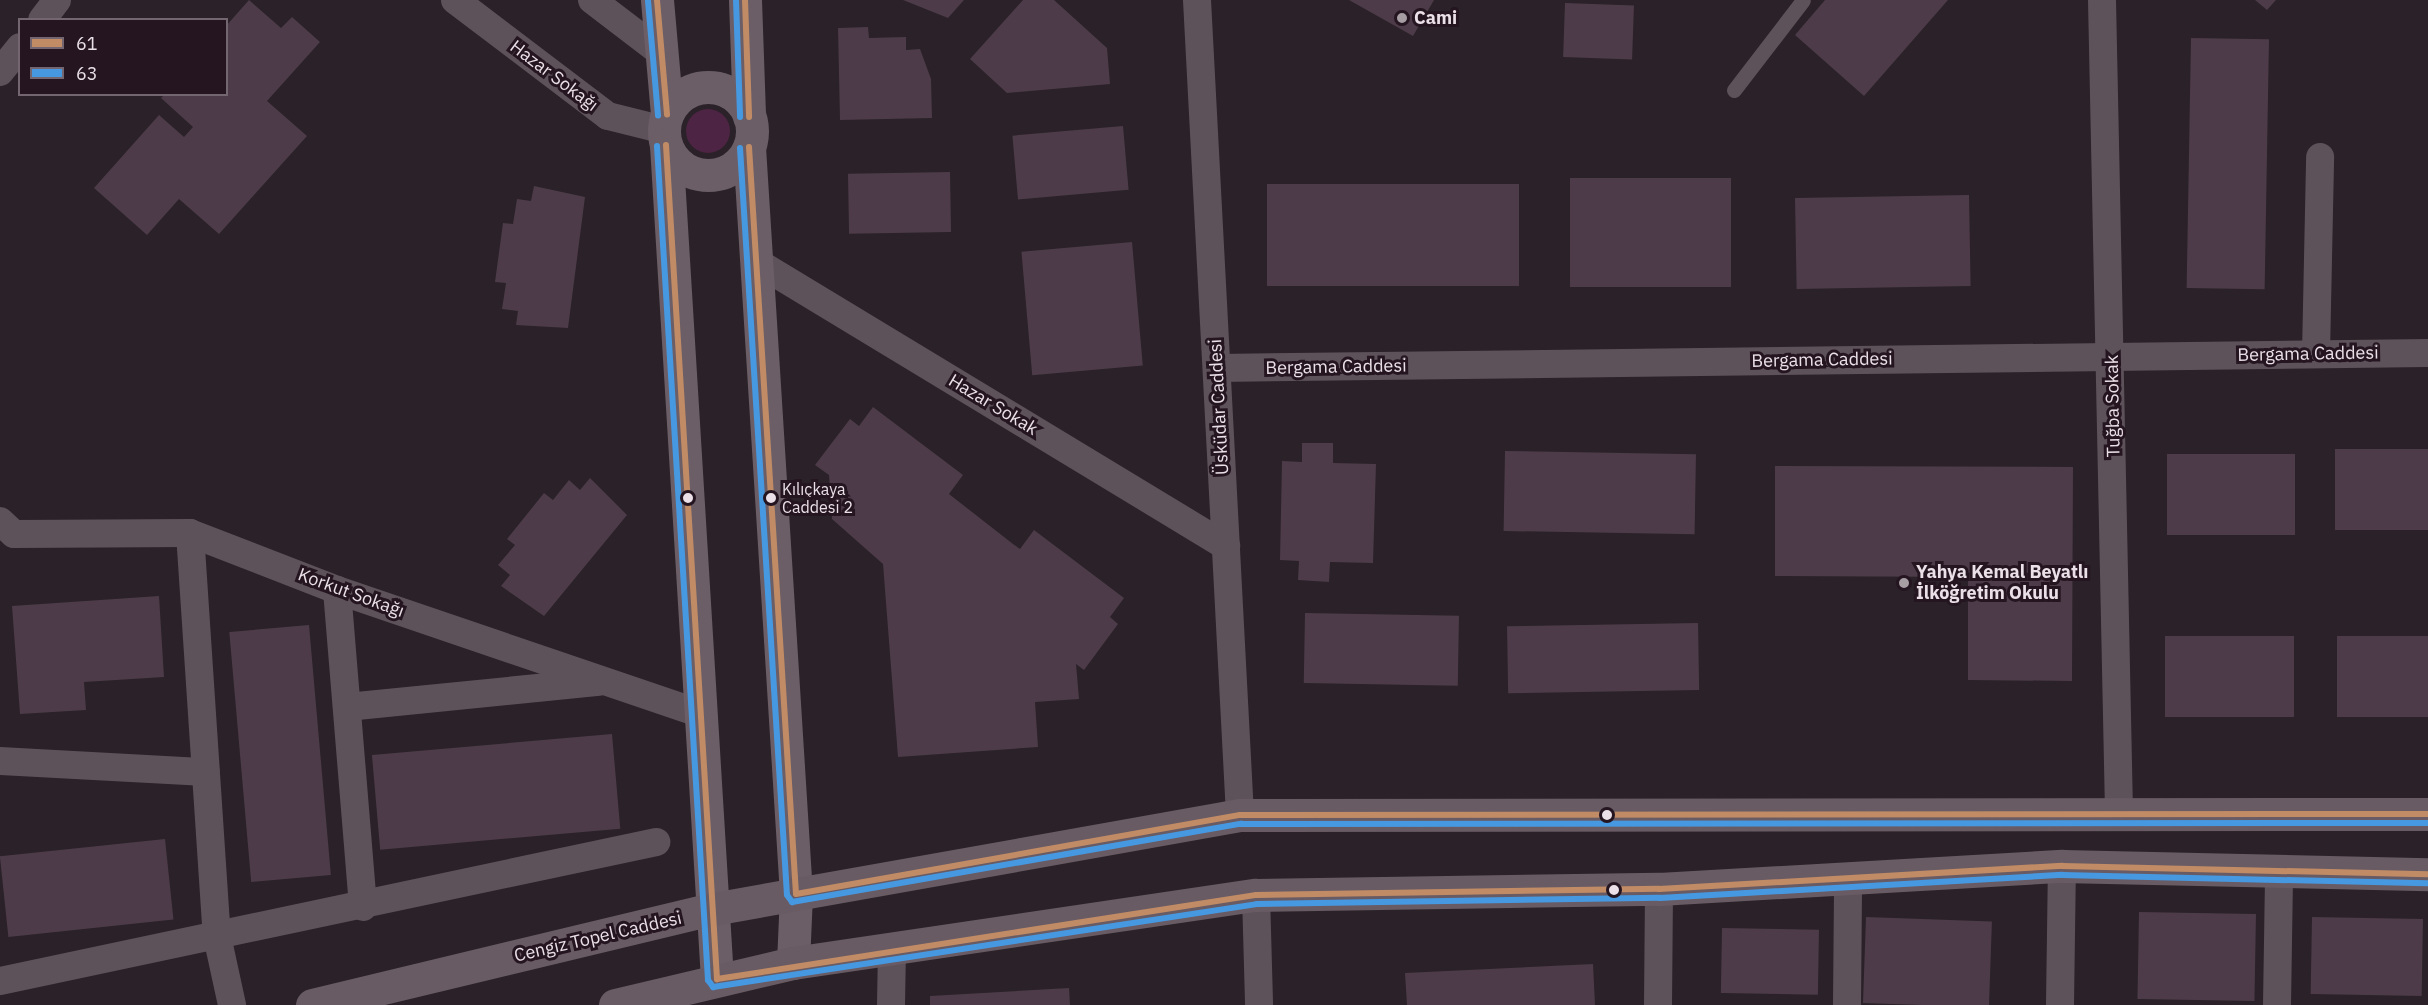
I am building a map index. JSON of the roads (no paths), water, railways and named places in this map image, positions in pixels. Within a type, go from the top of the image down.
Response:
[{"type":"main road","name":"Cengiz Topel Caddesi","points":[[312,1005],[713,909],[1240,815],[2428,814]]},
{"type":"main road","points":[[615,1005],[717,979],[793,963],[1256,895],[1659,889],[2062,866],[2279,874],[2428,874]]},
{"type":"street","points":[[44,18],[57,0]]},
{"type":"street","name":"Hazar Sokağı","points":[[455,0],[608,116],[666,130]]},
{"type":"street","points":[[592,0],[660,52]]},
{"type":"street","points":[[657,0],[717,979]]},
{"type":"street","points":[[745,0],[749,132],[760,264],[795,894],[793,963]]},
{"type":"street","name":"Üsküdar Caddesi","points":[[1197,0],[1240,815]]},
{"type":"street","name":"Tuğba Sokak","points":[[2102,0],[2112,357],[2119,813]]},
{"type":"street","points":[[0,72],[18,50]]},
{"type":"street","points":[[701,87],[731,94],[749,132],[729,170],[707,174],[685,169],[666,130],[675,102],[701,87]]},
{"type":"street","points":[[2316,354],[2320,157]]},
{"type":"street","name":"Hazar Sokak","points":[[760,264],[1226,546]]},
{"type":"street","name":"Bergama Caddesi","points":[[1216,368],[2428,352]]},
{"type":"street","name":"Korkut Sokağı","points":[[0,521],[15,534],[190,532],[338,590],[699,713]]},
{"type":"street","points":[[190,532],[217,936],[232,1005]]},
{"type":"street","points":[[338,590],[363,907]]},
{"type":"street","points":[[347,707],[608,681]]},
{"type":"street","points":[[0,761],[206,772]]},
{"type":"street","points":[[0,981],[363,907],[656,843]]},
{"type":"street","points":[[2060,1005],[2062,866]]},
{"type":"street","points":[[2277,1005],[2279,874]]},
{"type":"street","points":[[1847,1005],[1848,879]]},
{"type":"street","points":[[1658,1005],[1659,889]]},
{"type":"street","points":[[1256,895],[1258,1005]]},
{"type":"street","points":[[891,1005],[892,949]]},
{"type":"lane","points":[[1734,90],[1803,0]]},
{"type":"place","name":"Cami","points":[[1402,18]]},
{"type":"place","name":"Kılıçkaya Caddesi 2","points":[[771,498]]},
{"type":"place","name":"Yahya Kemal Beyatlı İlköğretim Okulu","points":[[1904,583]]}]
